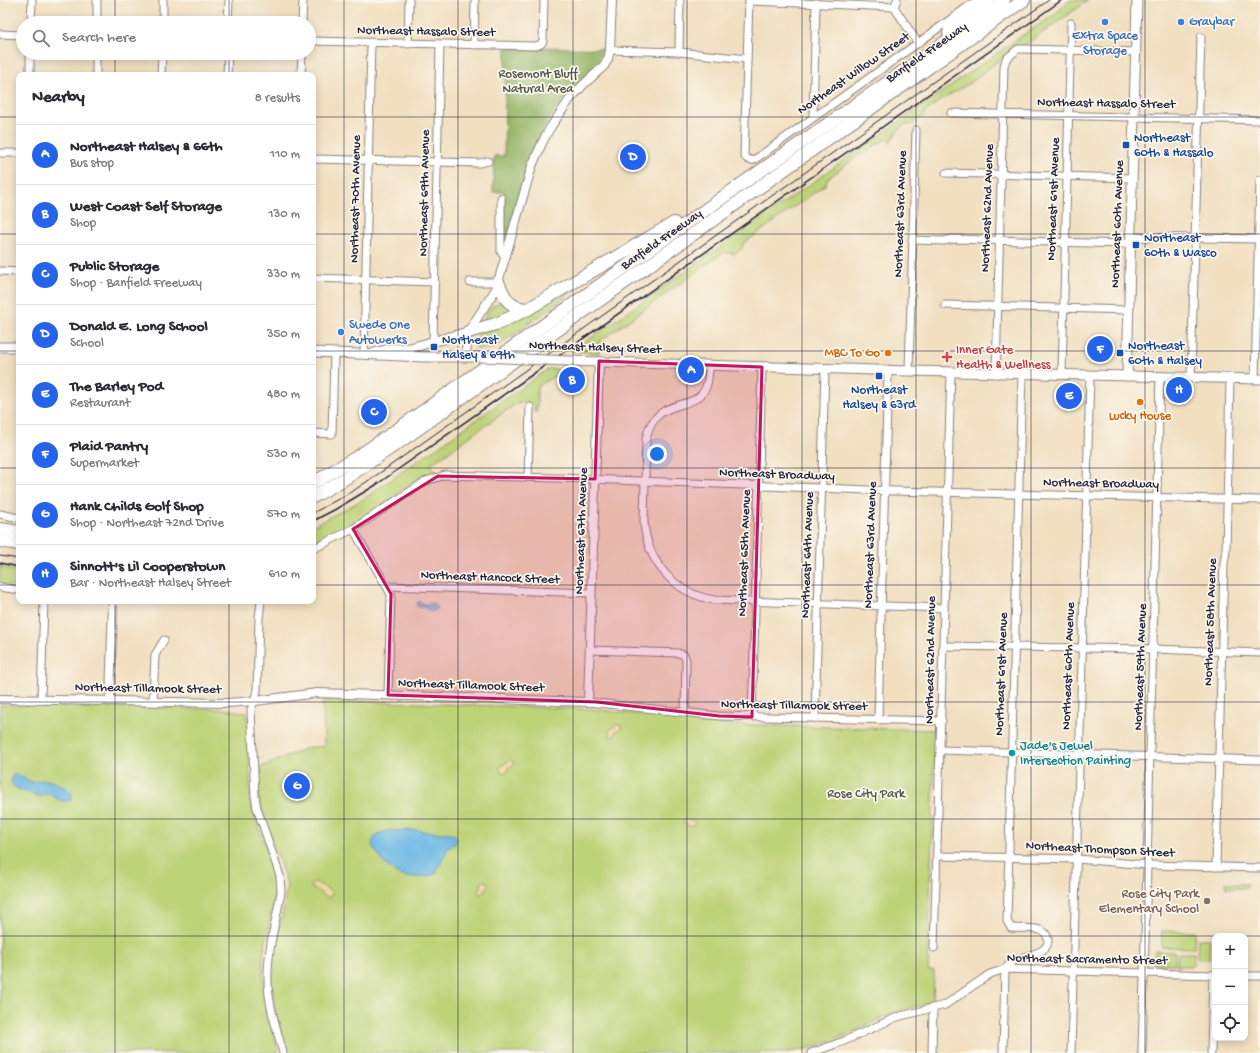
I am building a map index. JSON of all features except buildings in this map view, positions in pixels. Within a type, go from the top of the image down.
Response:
[{"type":"highway","points":[[947,40],[950,30],[987,0]]},
{"type":"highway","name":"Banfield Freeway","points":[[316,481],[386,438],[736,188],[1004,0]]},
{"type":"highway","name":"Banfield Freeway","points":[[316,495],[392,448],[1024,0]]},
{"type":"highway","points":[[468,332],[500,323],[528,309],[630,250],[713,198],[736,188]]},
{"type":"highway","points":[[498,282],[505,298],[513,306],[528,309]]},
{"type":"highway","points":[[0,529],[16,532]]},
{"type":"highway","points":[[0,541],[16,544]]},
{"type":"main road","name":"Northeast 60th Avenue","points":[[1127,376],[1137,0]]},
{"type":"main road","points":[[364,355],[389,349],[410,348],[468,332]]},
{"type":"main road","points":[[0,347],[16,347]]},
{"type":"main road","name":"Northeast Halsey Street","points":[[316,352],[424,357],[481,357],[888,371],[1257,379]]},
{"type":"street","points":[[31,16],[32,0]]},
{"type":"street","points":[[97,0],[97,16]]},
{"type":"street","points":[[163,0],[163,16]]},
{"type":"street","points":[[228,16],[229,0]]},
{"type":"street","points":[[302,16],[303,0]]},
{"type":"street","points":[[408,44],[409,0]]},
{"type":"street","points":[[474,45],[475,0]]},
{"type":"street","name":"Northeast Hassalo Street","points":[[316,41],[536,46],[541,44],[543,41],[544,0]]},
{"type":"street","points":[[466,357],[468,332],[494,292],[498,282],[532,166],[543,141],[570,99],[604,66],[608,59],[610,50],[612,0]]},
{"type":"street","points":[[679,52],[680,0]]},
{"type":"street","name":"Northeast Willow Street","points":[[747,59],[744,156],[747,160],[754,160],[977,0]]},
{"type":"street","points":[[610,50],[679,52],[747,59],[749,1],[816,4],[895,3],[918,43]]},
{"type":"street","points":[[813,118],[816,4]]},
{"type":"street","name":"Northeast 61st Avenue","points":[[1062,375],[1071,23]]},
{"type":"street","points":[[0,34],[16,35]]},
{"type":"street","points":[[1191,378],[1201,37]]},
{"type":"street","name":"Northeast 70th Avenue","points":[[364,355],[371,43]]},
{"type":"street","name":"Northeast 69th Avenue","points":[[433,342],[440,45]]},
{"type":"street","name":"Northeast 62nd Avenue","points":[[996,374],[1004,66],[1006,59],[1018,49],[1070,50]]},
{"type":"street","points":[[1070,50],[1136,52]]},
{"type":"street","points":[[30,60],[30,72]]},
{"type":"street","points":[[96,60],[96,72]]},
{"type":"street","points":[[162,60],[162,72]]},
{"type":"street","points":[[227,72],[228,60]]},
{"type":"street","points":[[301,72],[302,60]]},
{"type":"street","name":"Northeast Hassalo Street","points":[[951,113],[1260,120]]},
{"type":"street","name":"Northeast 63rd Avenue","points":[[909,371],[916,130]]},
{"type":"street","points":[[0,153],[16,153]]},
{"type":"street","points":[[316,159],[480,163],[488,161]]},
{"type":"street","points":[[946,173],[1132,178]]},
{"type":"street","points":[[1257,379],[1260,180]]},
{"type":"street","points":[[501,198],[501,252],[505,258]]},
{"type":"street","points":[[912,240],[944,241],[952,239],[1124,244],[1137,237],[1259,239]]},
{"type":"street","points":[[0,271],[16,272]]},
{"type":"street","points":[[316,278],[435,282]]},
{"type":"street","points":[[470,282],[498,282]]},
{"type":"street","points":[[945,305],[1129,310]]},
{"type":"street","points":[[316,433],[332,434],[334,353]]},
{"type":"street","name":"Northeast 67th Avenue","points":[[588,702],[599,361]]},
{"type":"street","points":[[709,365],[708,383],[699,396],[690,401],[667,409],[659,414],[652,422],[646,439],[645,533],[653,557],[666,575],[678,586],[699,597],[722,601],[944,608]]},
{"type":"street","name":"Northeast 65th Avenue","points":[[752,717],[762,367]]},
{"type":"street","name":"Northeast 64th Avenue","points":[[815,718],[825,369]]},
{"type":"street","name":"Northeast 63rd Avenue","points":[[878,720],[888,371]]},
{"type":"street","name":"Northeast 62nd Avenue","points":[[934,948],[942,721],[951,372]]},
{"type":"street","name":"Northeast 61st Avenue","points":[[1005,969],[1012,962],[1041,952],[1048,945],[1048,938],[1041,930],[1015,928],[1009,926],[1008,924],[1008,858],[1022,374]]},
{"type":"street","name":"Northeast 60th Avenue","points":[[1071,1053],[1090,376]]},
{"type":"street","name":"Northeast 59th Avenue","points":[[1142,1053],[1154,649],[1160,377]]},
{"type":"street","name":"Northeast 58th Avenue","points":[[1216,867],[1224,563],[1226,551],[1228,498],[1230,379]]},
{"type":"street","points":[[528,477],[530,408]]},
{"type":"street","name":"Northeast Broadway","points":[[316,548],[353,529],[422,484],[438,476],[461,475],[595,479],[885,491],[1228,498],[1260,500]]},
{"type":"street","points":[[0,514],[16,517]]},
{"type":"street","points":[[353,529],[391,594],[388,695]]},
{"type":"street","name":"Northeast Hancock Street","points":[[387,586],[592,593]]},
{"type":"street","points":[[0,587],[16,590]]},
{"type":"street","points":[[41,700],[44,604]]},
{"type":"street","points":[[110,701],[113,604]]},
{"type":"street","points":[[261,604],[257,691],[252,710],[256,802],[279,871],[281,882],[281,892],[269,958],[268,981],[271,1008],[283,1053]]},
{"type":"street","points":[[153,702],[155,655],[164,640]]},
{"type":"street","points":[[943,646],[1154,649],[1260,653]]},
{"type":"street","points":[[590,650],[678,652],[684,655],[686,660],[685,713]]},
{"type":"street","name":"Northeast Tillamook Street","points":[[0,699],[227,703],[317,693],[588,702],[719,716],[942,721]]},
{"type":"street","points":[[941,750],[1260,760]]},
{"type":"street","name":"Northeast Thompson Street","points":[[938,856],[1077,859],[1148,866],[1260,868]]},
{"type":"street","points":[[1029,970],[1030,955]]},
{"type":"street","points":[[1003,1053],[1005,969]]},
{"type":"street","name":"Northeast Sacramento Street","points":[[811,1053],[897,1017],[934,1008],[950,1001],[990,974],[1005,969],[1212,975]]},
{"type":"street","points":[[1248,976],[1260,976]]},
{"type":"street","points":[[1210,1053],[1212,1005]]},
{"type":"street","points":[[932,1053],[934,1008]]},
{"type":"highlighted area","points":[[599,361],[762,367],[752,717],[719,716],[596,702],[388,695],[391,594],[353,529],[438,476],[595,479]]},
{"type":"green space","points":[[1070,0],[1089,0],[1028,43],[1012,50],[970,83],[946,97],[925,112],[924,116],[910,125],[906,124],[900,128],[890,142],[886,139],[858,156],[827,179],[826,184],[743,244],[742,249],[734,254],[724,252],[599,342],[599,353],[572,351],[1026,33],[1053,16]]},
{"type":"green space","name":"Rosemont Bluff Natural Area","points":[[544,47],[606,49],[601,62],[596,69],[562,103],[541,133],[523,181],[504,246],[505,192],[493,192],[494,156],[504,156],[506,48],[540,49]]},
{"type":"green space","points":[[575,287],[576,288],[554,306],[493,349],[476,349],[474,339],[479,334]]},
{"type":"green space","points":[[501,301],[517,311],[482,322],[490,308]]},
{"type":"green space","points":[[548,369],[557,369],[559,373],[537,387],[537,412],[534,412],[534,405],[532,403],[525,405],[522,402],[517,403],[431,464],[434,473],[413,484],[364,517],[316,542],[316,524],[362,500]]},
{"type":"green space","points":[[0,567],[16,570],[16,587],[0,584]]},
{"type":"green space","name":"Rose City Park","points":[[323,700],[592,709],[719,724],[935,730],[928,971],[934,971],[933,1002],[906,1009],[884,1017],[847,1035],[814,1047],[786,1053],[287,1053],[274,1005],[271,981],[273,956],[285,902],[287,884],[260,806],[258,797],[257,769],[309,747],[324,747]]},
{"type":"green space","points":[[0,705],[224,709],[247,713],[251,803],[274,873],[276,887],[263,956],[263,973],[266,1004],[279,1053],[0,1053]]},
{"type":"green space","points":[[1226,883],[1247,884],[1247,888],[1226,888]]},
{"type":"green space","points":[[1162,931],[1195,932],[1194,948],[1162,947]]},
{"type":"green space","points":[[1198,939],[1210,939],[1209,959],[1197,959]]},
{"type":"green space","points":[[1155,951],[1175,952],[1175,964],[1154,964]]},
{"type":"green space","points":[[1178,953],[1194,953],[1193,966],[1177,966]]},
{"type":"sand","points":[[617,724],[621,725],[622,728],[616,731],[614,736],[610,737],[609,731]]},
{"type":"sand","points":[[510,760],[514,762],[514,765],[508,767],[507,772],[501,772],[500,767]]},
{"type":"sand","points":[[684,820],[694,820],[695,824],[692,826],[684,824]]},
{"type":"sand","points":[[485,881],[489,885],[481,895],[479,892],[481,883]]},
{"type":"sand","points":[[314,882],[333,894],[327,898],[317,890],[312,889],[311,886]]},
{"type":"water","points":[[419,601],[425,604],[434,603],[437,606],[437,609],[432,612],[423,607],[418,607],[416,605]]},
{"type":"water","points":[[17,774],[31,782],[45,780],[51,781],[68,789],[72,793],[71,800],[61,801],[50,795],[46,794],[38,796],[18,789],[12,782],[13,775]]},
{"type":"water","points":[[389,830],[417,830],[450,833],[456,836],[457,839],[455,844],[448,848],[436,873],[422,877],[406,877],[397,874],[385,864],[372,846],[375,837]]},
{"type":"tram line","points":[[316,511],[353,491],[384,470],[1049,0]]},
{"type":"tram line","points":[[0,556],[16,559]]},
{"type":"railway","points":[[316,519],[376,485],[1062,0]]},
{"type":"railway","points":[[0,563],[16,566]]},
{"type":"place","name":"Extra Space Storage","points":[[1105,22]]},
{"type":"place","name":"Graybar","points":[[1181,22]]},
{"type":"place","name":"Northeast 60th & Hassalo","points":[[1126,145]]},
{"type":"place","name":"Donald E. Long School","points":[[633,157]]},
{"type":"place","name":"Northeast 60th & Wasco","points":[[1136,245]]},
{"type":"place","name":"Swede One Autowerks","points":[[341,332]]},
{"type":"place","name":"Northeast Halsey & 69th","points":[[434,347]]},
{"type":"place","name":"Plaid Pantry","points":[[1100,349]]},
{"type":"place","name":"MBC To Go","points":[[888,353]]},
{"type":"place","name":"Northeast 60th & Halsey","points":[[1120,353]]},
{"type":"place","name":"Inner Gate Health & Wellness","points":[[947,357]]},
{"type":"place","name":"Northeast Halsey & 66th","points":[[691,370]]},
{"type":"place","name":"Northeast Halsey & 63rd","points":[[879,376]]},
{"type":"place","name":"West Coast Self Storage","points":[[572,380]]},
{"type":"place","name":"Sinnott's Lil Cooperstown","points":[[1179,390]]},
{"type":"place","name":"The Barley Pod","points":[[1069,396]]},
{"type":"place","name":"Lucky House","points":[[1140,402]]},
{"type":"place","name":"Public Storage","points":[[374,412]]},
{"type":"place","name":"Jade's Jewel Intersection Painting","points":[[1012,753]]},
{"type":"place","name":"Hank Childs Golf Shop","points":[[297,786]]},
{"type":"place","name":"Rose City Park Elementary School","points":[[1207,901]]}]
